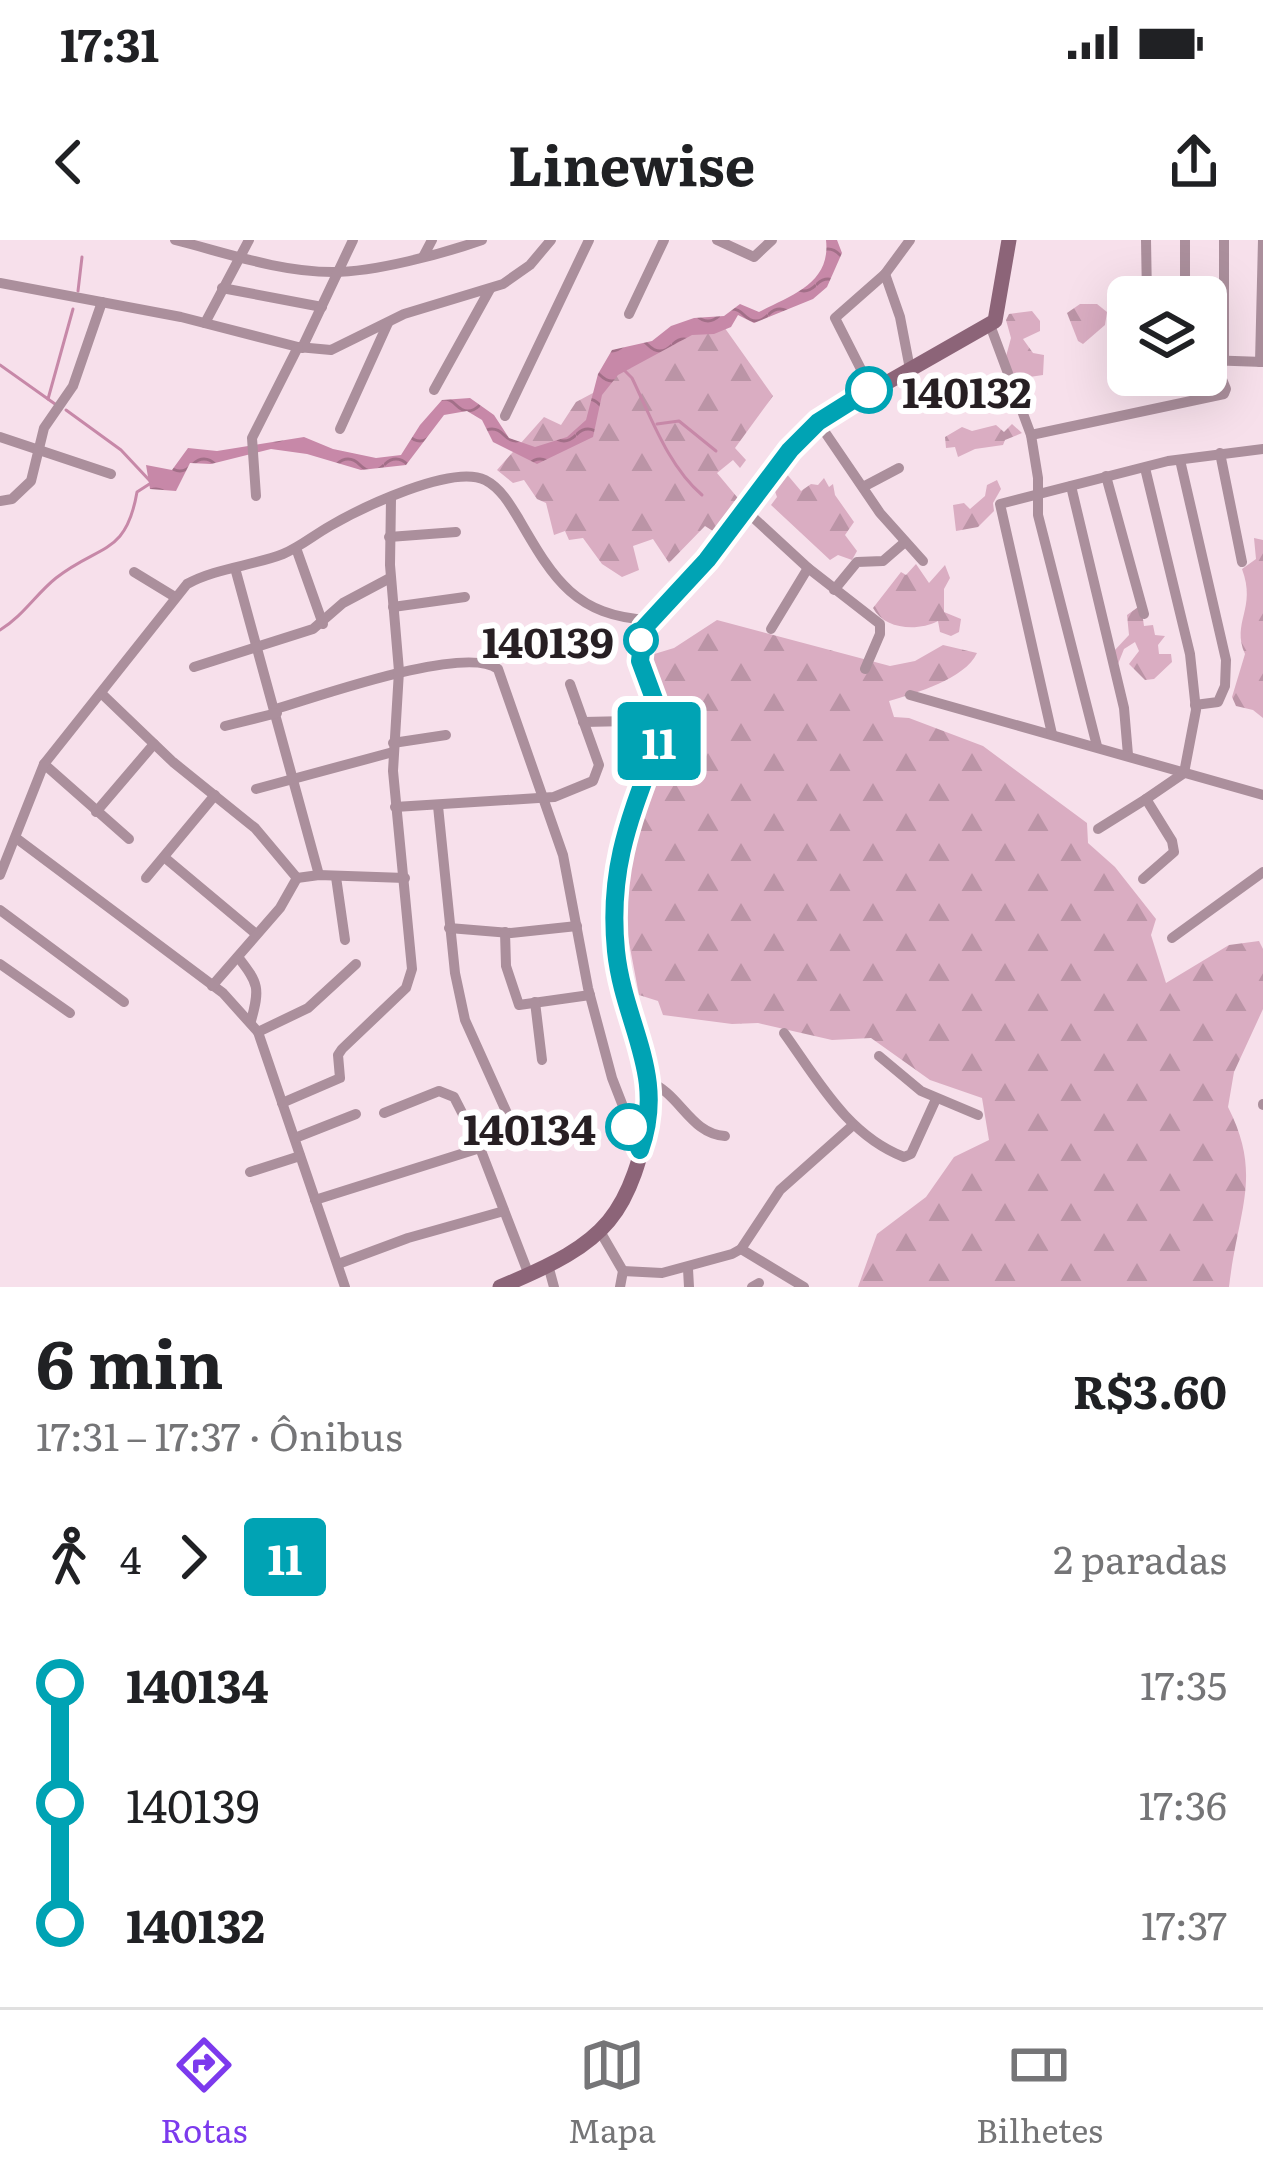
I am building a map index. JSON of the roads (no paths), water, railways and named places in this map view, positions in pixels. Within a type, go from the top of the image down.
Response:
[{"type":"street","points":[[175,240],[239,258],[337,272],[423,257],[482,240]]},
{"type":"street","points":[[205,322],[250,240]]},
{"type":"street","points":[[256,496],[252,438],[353,240]]},
{"type":"street","points":[[423,257],[432,240]]},
{"type":"street","points":[[0,283],[205,322],[318,351],[343,347],[424,307],[490,289],[518,275],[551,240]]},
{"type":"street","points":[[505,416],[589,240]]},
{"type":"street","points":[[629,314],[664,240]]},
{"type":"street","points":[[717,240],[754,256],[772,240]]},
{"type":"street","points":[[871,388],[835,318],[885,274],[910,240]]},
{"type":"street","points":[[500,1287],[601,1233],[623,1204],[652,1102],[616,952],[617,869],[628,820],[664,726],[640,661],[642,634],[790,450],[818,422],[990,325],[998,316],[1009,240]]},
{"type":"street","points":[[1146,240],[1147,276]]},
{"type":"street","points":[[1184,240],[1185,276]]},
{"type":"street","points":[[1221,276],[1224,240]]},
{"type":"street","points":[[1227,361],[1262,362],[1263,240]]},
{"type":"street","points":[[885,274],[910,369]]},
{"type":"street","points":[[222,288],[322,307]]},
{"type":"street","points":[[434,390],[490,289]]},
{"type":"street","points":[[0,501],[12,499],[31,481],[44,428],[73,386],[102,302]]},
{"type":"street","points":[[340,430],[389,322]]},
{"type":"street","points":[[990,325],[1031,435],[1038,478],[1035,496],[1097,746]]},
{"type":"street","points":[[1031,435],[1215,396]]},
{"type":"street","points":[[818,422],[923,561]]},
{"type":"street","points":[[0,437],[111,474]]},
{"type":"street","points":[[1052,734],[1000,506],[1006,500],[1106,476],[1263,448]]},
{"type":"street","points":[[1220,453],[1242,562]]},
{"type":"street","points":[[1180,460],[1226,660],[1225,686],[1218,702],[1196,707]]},
{"type":"street","points":[[1098,829],[1184,773],[1196,707],[1190,654],[1145,468]]},
{"type":"street","points":[[863,487],[899,469]]},
{"type":"street","points":[[0,874],[44,764],[175,597],[200,577],[296,548],[351,515],[460,475],[482,478],[508,501],[543,560],[575,599],[617,616],[649,620]]},
{"type":"street","points":[[1106,476],[1144,614]]},
{"type":"street","points":[[1071,486],[1124,708],[1128,755]]},
{"type":"street","points":[[282,1103],[340,1078],[338,1055],[410,979],[405,878],[395,806],[393,747],[399,671],[390,578],[392,499]]},
{"type":"street","points":[[744,508],[881,629],[865,670]]},
{"type":"street","points":[[389,537],[456,532]]},
{"type":"street","points":[[834,590],[857,562],[884,561],[905,542]]},
{"type":"street","points":[[296,548],[323,624]]},
{"type":"street","points":[[236,568],[319,875]]},
{"type":"street","points":[[771,628],[808,568]]},
{"type":"street","points":[[134,572],[175,597]]},
{"type":"street","points":[[194,667],[323,624],[351,598],[390,578]]},
{"type":"street","points":[[393,607],[465,597]]},
{"type":"street","points":[[226,726],[399,671],[482,663],[498,669],[563,855],[590,995],[619,1105],[640,1150]]},
{"type":"street","points":[[395,806],[544,798],[568,793],[597,778],[599,765],[570,684]]},
{"type":"street","points":[[102,694],[271,843],[297,878]]},
{"type":"street","points":[[910,694],[1263,795]]},
{"type":"street","points":[[583,722],[664,726]]},
{"type":"street","points":[[256,789],[446,735]]},
{"type":"street","points":[[96,812],[154,744]]},
{"type":"street","points":[[44,764],[129,839]]},
{"type":"street","points":[[146,878],[215,795]]},
{"type":"street","points":[[1143,878],[1166,861],[1175,847],[1146,800]]},
{"type":"street","points":[[439,806],[449,928],[465,1020],[510,1120]]},
{"type":"street","points":[[16,838],[212,986],[255,1027]]},
{"type":"street","points":[[164,857],[256,934]]},
{"type":"street","points":[[1172,938],[1263,872]]},
{"type":"street","points":[[336,877],[345,940]]},
{"type":"street","points":[[297,878],[405,878]]},
{"type":"street","points":[[212,986],[290,895],[297,878]]},
{"type":"street","points":[[0,910],[124,1002]]},
{"type":"street","points":[[449,928],[505,932],[578,926]]},
{"type":"street","points":[[505,932],[505,958],[517,1003],[523,1006],[590,995]]},
{"type":"street","points":[[238,957],[256,980],[255,1027],[344,1284],[328,1287]]},
{"type":"street","points":[[0,964],[70,1012]]},
{"type":"street","points":[[255,1027],[308,1008],[356,964]]},
{"type":"street","points":[[535,1002],[542,1060]]},
{"type":"street","points":[[784,1033],[852,1126],[894,1153],[908,1156],[936,1099]]},
{"type":"street","points":[[878,1055],[912,1085],[978,1115]]},
{"type":"street","points":[[649,1082],[665,1090],[704,1132],[725,1136]]},
{"type":"street","points":[[384,1113],[432,1094],[449,1093],[459,1104],[529,1275]]},
{"type":"street","points":[[295,1138],[356,1114]]},
{"type":"street","points":[[623,1271],[647,1274],[688,1269],[741,1249],[780,1190],[852,1126]]},
{"type":"street","points":[[316,1201],[480,1148]]},
{"type":"street","points":[[250,1172],[300,1156]]},
{"type":"street","points":[[338,1264],[503,1211]]},
{"type":"street","points":[[601,1233],[623,1271],[620,1287]]},
{"type":"street","points":[[741,1249],[804,1287]]},
{"type":"street","points":[[548,1265],[554,1287]]},
{"type":"street","points":[[688,1269],[689,1287]]},
{"type":"water","points":[[826,240],[837,240],[842,253],[827,287],[813,299],[754,323],[738,315],[731,327],[692,335],[618,375],[602,395],[593,437],[537,464],[493,442],[482,420],[467,411],[444,415],[406,465],[361,470],[271,449],[211,464],[190,463],[176,491],[150,489],[146,465],[172,470],[188,448],[217,451],[304,437],[376,458],[401,455],[442,400],[470,398],[494,415],[509,438],[535,447],[567,437],[586,420],[598,374],[612,350],[652,341],[671,326],[694,318],[724,316],[740,304],[759,312],[784,300],[816,277],[826,255]]},
{"type":"waterway","points":[[78,291],[82,257]]},
{"type":"waterway","points":[[48,399],[73,309]]},
{"type":"waterway","points":[[0,365],[55,404]]},
{"type":"waterway","points":[[624,370],[670,456],[702,495]]},
{"type":"waterway","points":[[66,410],[121,450],[151,482]]},
{"type":"waterway","points":[[657,424],[679,421],[716,451]]},
{"type":"waterway","points":[[0,630],[56,578],[118,538],[137,492],[151,483]]},
{"type":"place","name":"140132","points":[[869,390]]},
{"type":"place","name":"140139","points":[[641,640]]},
{"type":"place","name":"140134","points":[[629,1127]]}]
